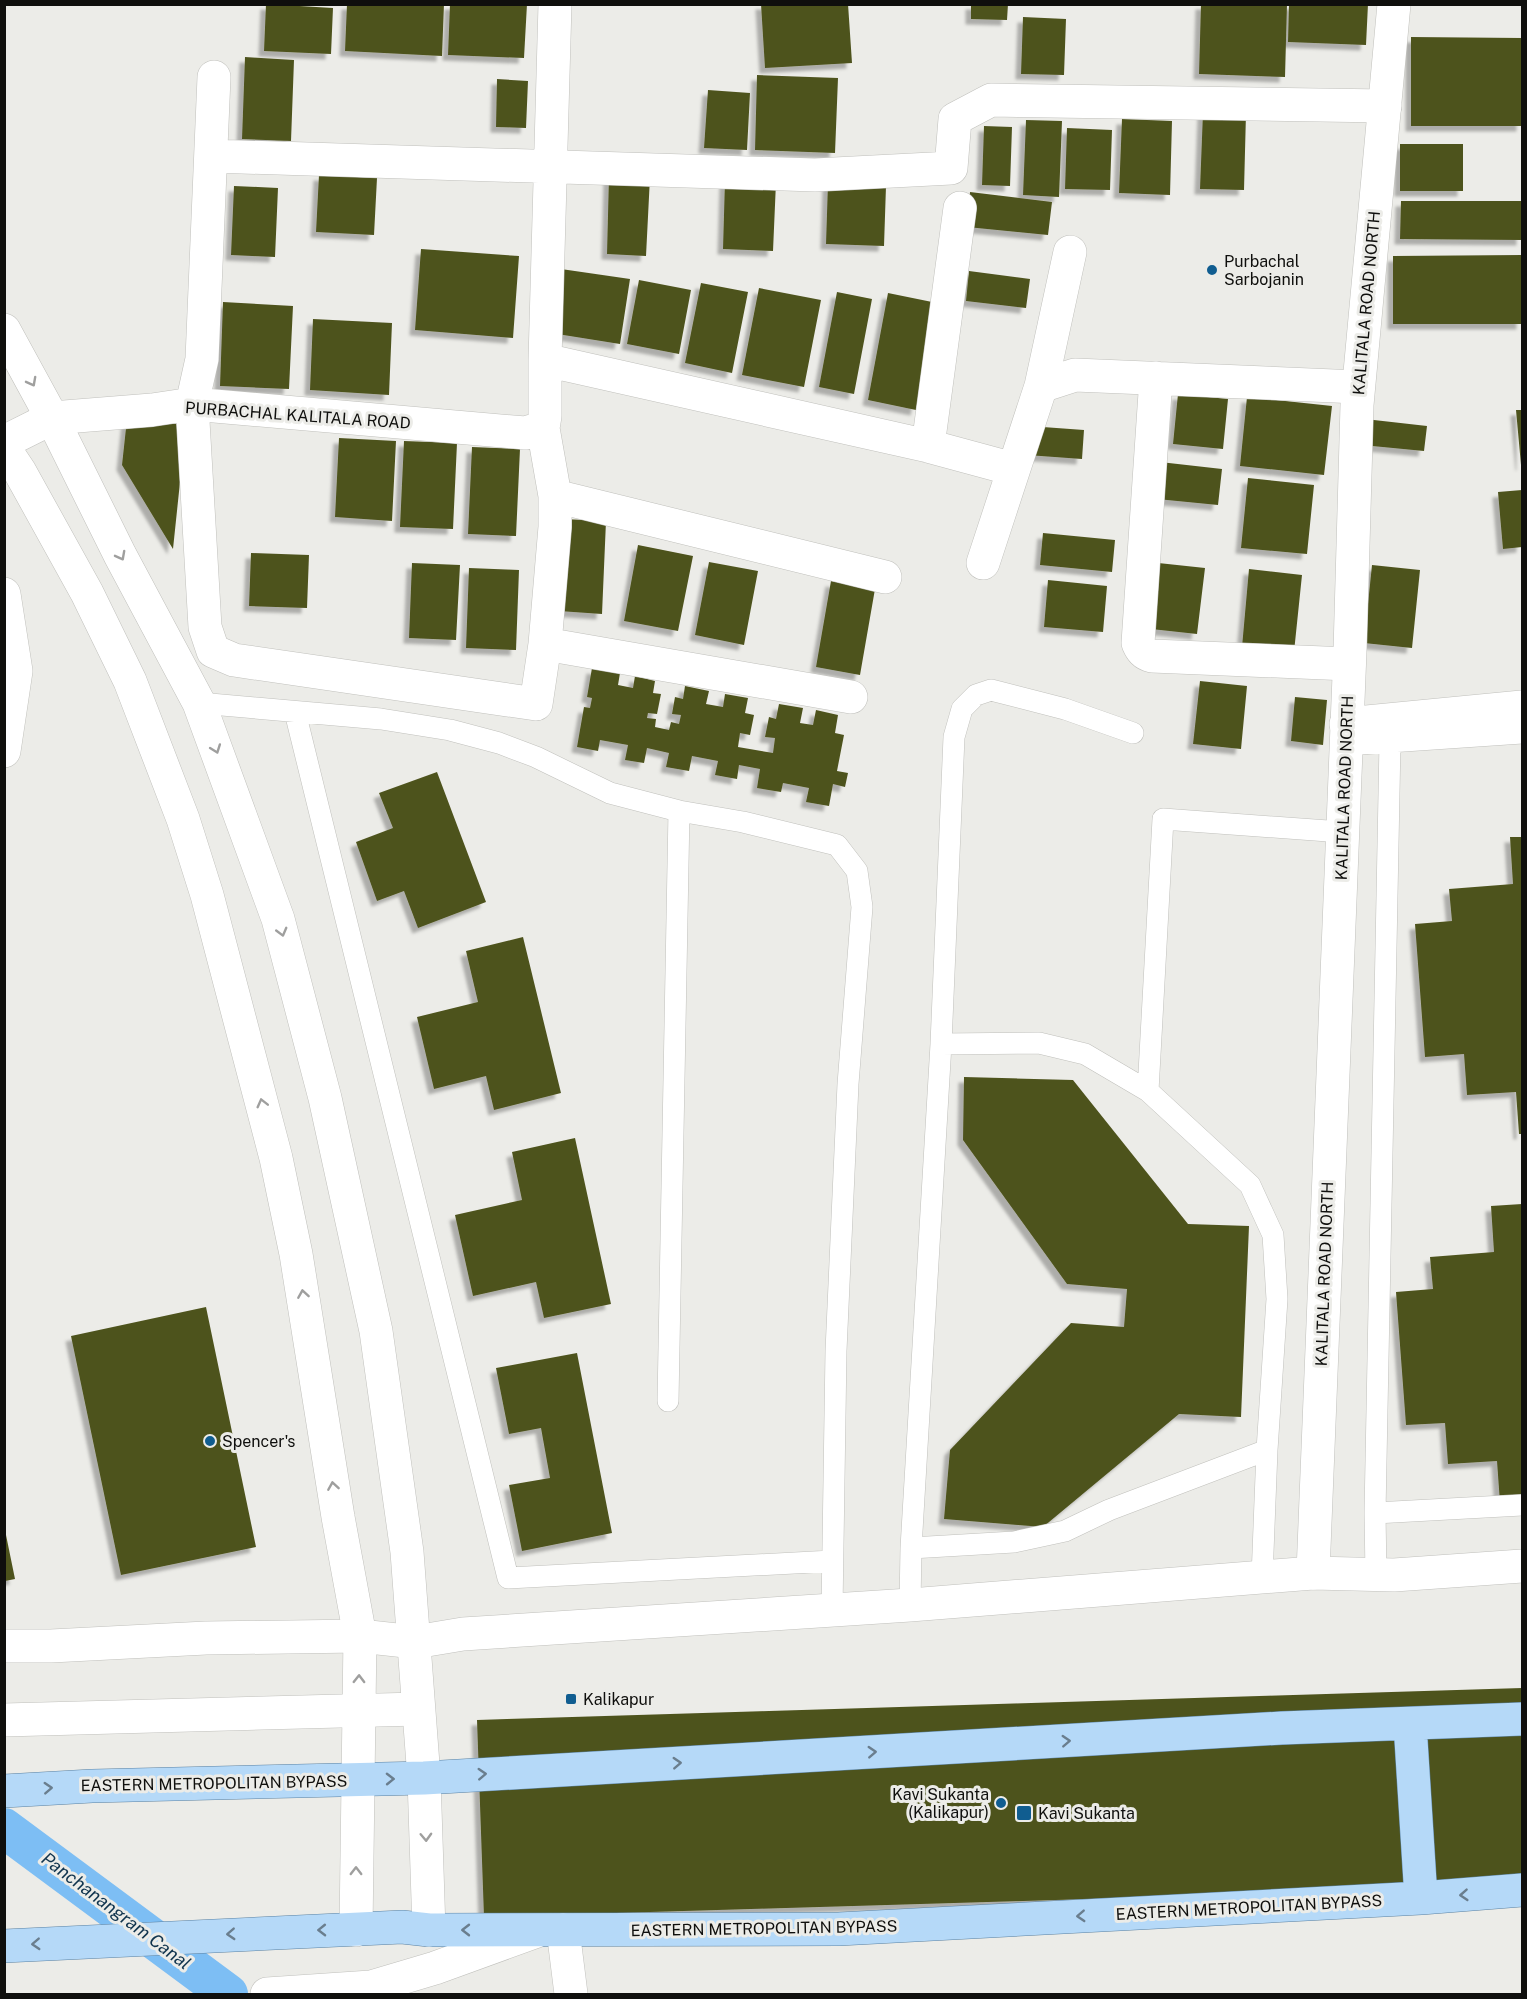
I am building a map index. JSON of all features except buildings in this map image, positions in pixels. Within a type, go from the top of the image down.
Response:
[{"type":"main road","name":"EASTERN METROPOLITAN BYPASS","points":[[4,1791],[92,1786],[424,1778],[1270,1729],[1522,1719]]},
{"type":"main road","points":[[1410,1724],[1421,1898]]},
{"type":"main road","name":"EASTERN METROPOLITAN BYPASS","points":[[4,1946],[402,1927],[429,1930],[840,1929],[1421,1898],[1522,1890]]},
{"type":"street","points":[[214,77],[202,358],[192,404],[205,627],[213,651],[234,660],[536,704],[545,644],[555,527],[555,496],[543,428],[555,4]]},
{"type":"street","name":"KALITALA ROAD NORTH","points":[[1312,1573],[1358,387],[1394,4]]},
{"type":"street","points":[[210,156],[815,175],[951,168],[956,119],[991,100],[1385,106]]},
{"type":"street","points":[[928,446],[960,208]]},
{"type":"street","points":[[983,563],[1041,386],[1070,252]]},
{"type":"street","points":[[4,330],[52,418],[120,555],[200,703],[278,919],[325,1098],[376,1331],[407,1552],[415,1642],[424,1778],[429,1930]]},
{"type":"street","points":[[545,360],[928,446],[1013,469]]},
{"type":"street","points":[[1041,386],[1075,375],[1358,387]]},
{"type":"street","points":[[1156,378],[1138,643],[1141,650],[1152,656],[1349,664]]},
{"type":"street","name":"PURBACHAL KALITALA ROAD","points":[[52,418],[152,410],[192,404],[525,433],[543,428]]},
{"type":"street","points":[[4,442],[52,418]]},
{"type":"street","points":[[4,448],[20,472],[87,593],[130,681],[183,819],[207,895],[276,1158],[296,1254],[338,1517],[360,1636],[356,1930]]},
{"type":"street","points":[[555,496],[885,577]]},
{"type":"street","points":[[4,594],[16,671],[4,752]]},
{"type":"street","points":[[545,644],[851,697]]},
{"type":"street","points":[[1346,734],[1522,707]]},
{"type":"street","points":[[4,1646],[51,1646],[206,1638],[360,1636],[415,1642],[463,1634],[910,1605],[1312,1573],[1376,1575],[1522,1566]]},
{"type":"street","points":[[4,1720],[418,1709]]},
{"type":"street","points":[[267,1995],[371,1987],[552,1930],[571,1995]]},
{"type":"lane","points":[[910,1605],[911,1548],[941,1044],[954,737],[962,709],[976,695],[992,690],[1065,710],[1133,733]]},
{"type":"lane","points":[[200,703],[381,719],[450,730],[499,743],[536,757],[610,793],[679,811],[743,822],[837,845],[857,871],[862,908],[848,1084],[836,1351],[832,1610]]},
{"type":"lane","points":[[295,712],[508,1578],[832,1561]]},
{"type":"lane","points":[[1346,734],[1390,742],[1522,733]]},
{"type":"lane","points":[[1376,1575],[1375,1513],[1390,742]]},
{"type":"lane","points":[[668,1401],[679,811]]},
{"type":"lane","points":[[1148,1090],[1163,819],[1342,832]]},
{"type":"lane","points":[[941,1044],[1039,1043],[1085,1054],[1148,1090],[1250,1185],[1273,1235],[1277,1299],[1266,1450],[1262,1578]]},
{"type":"lane","points":[[911,1548],[1014,1542],[1065,1531],[1109,1510],[1266,1450]]},
{"type":"lane","points":[[1375,1513],[1522,1505]]},
{"type":"waterway","name":"Panchanangram Canal","points":[[4,1828],[228,1994]]},
{"type":"place","name":"Purbachal Sarbojanin","points":[[1212,270]]},
{"type":"place","name":"Spencer's","points":[[210,1441]]},
{"type":"place","name":"Kalikapur","points":[[571,1699]]},
{"type":"place","name":"Kavi Sukanta (Kalikapur)","points":[[1001,1803]]},
{"type":"place","name":"Kavi Sukanta","points":[[1024,1813]]}]
